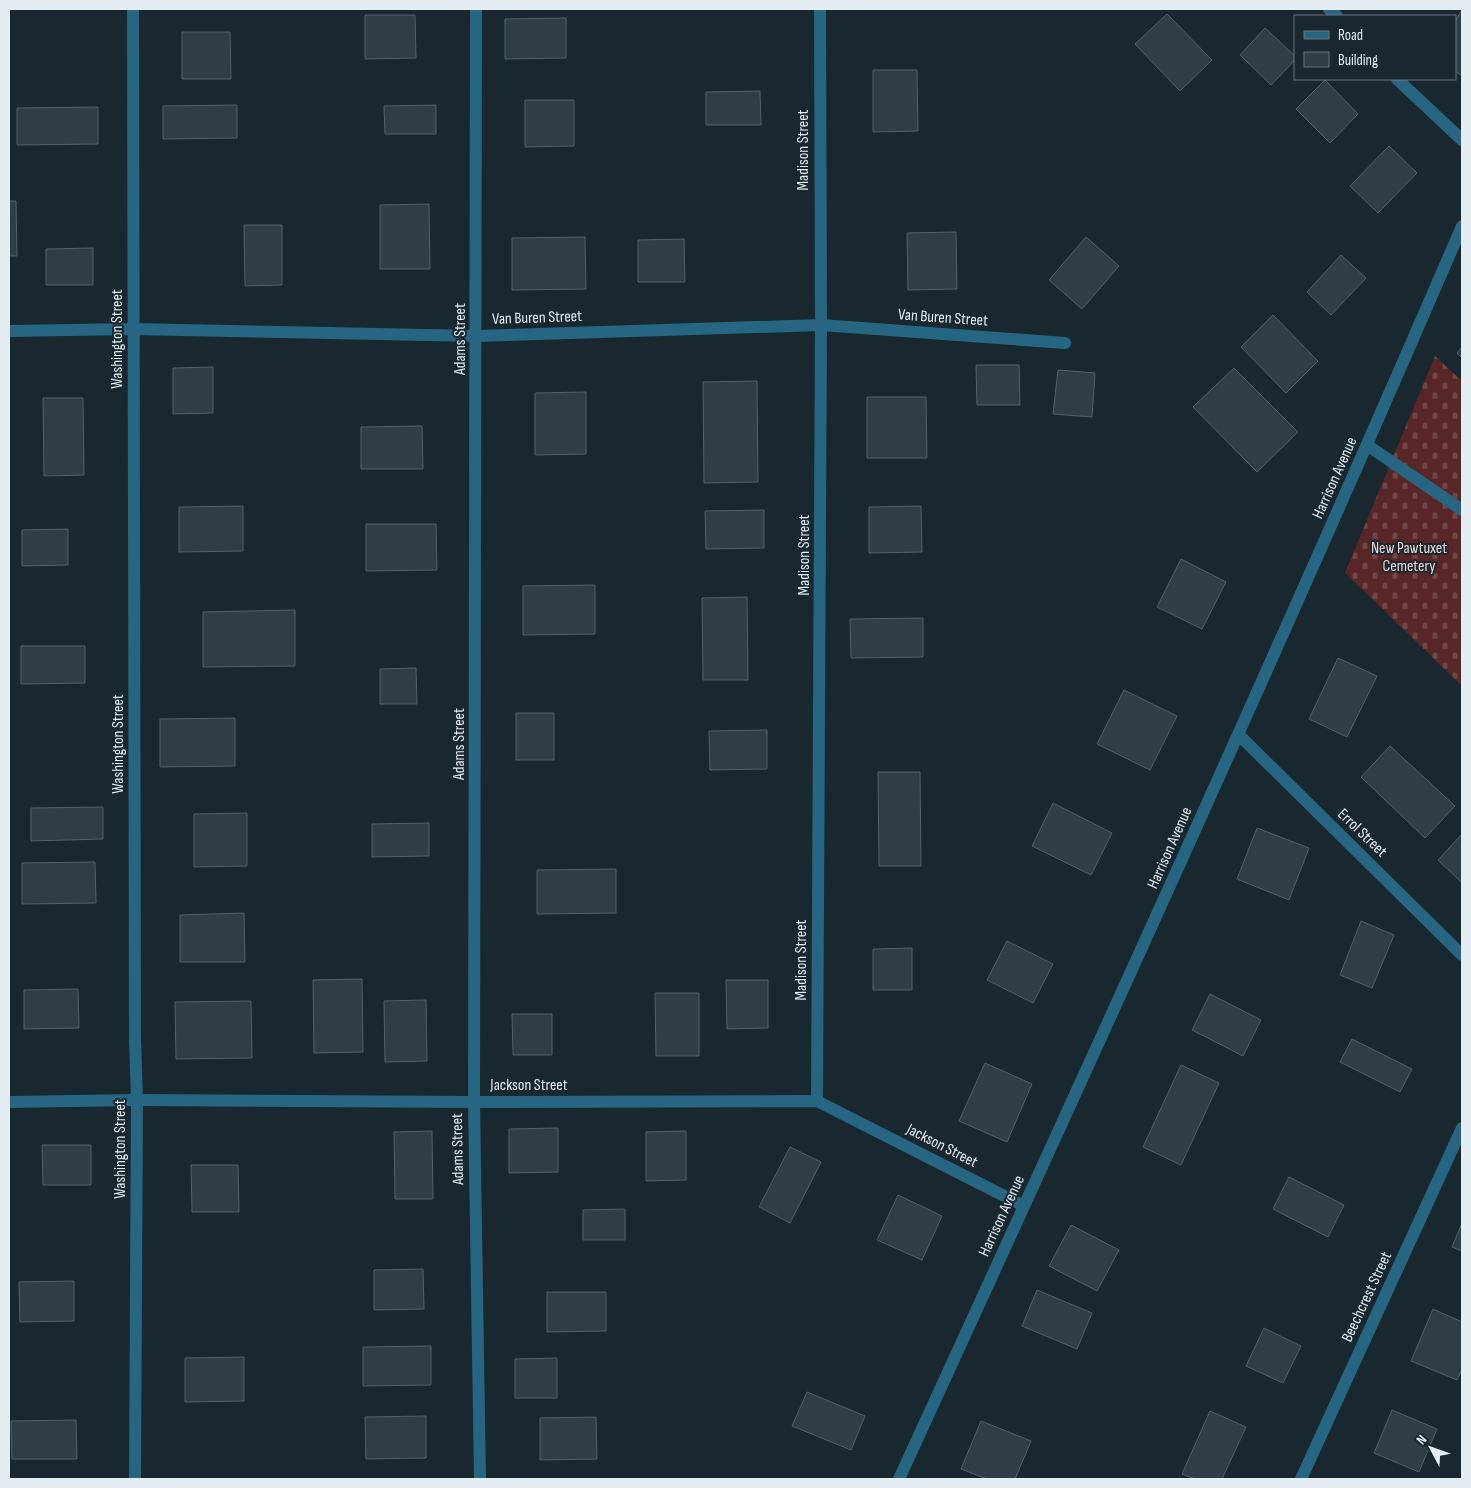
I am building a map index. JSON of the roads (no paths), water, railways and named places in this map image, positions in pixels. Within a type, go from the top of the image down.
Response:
[{"type":"street","name":"Washington Street","points":[[132,9],[135,1019],[137,1100],[135,1479]]},
{"type":"street","name":"Adams Street","points":[[476,9],[474,1102],[480,1479]]},
{"type":"street","name":"Madison Street","points":[[817,1101],[821,325],[820,9]]},
{"type":"street","points":[[1399,80],[1462,140]]},
{"type":"street","name":"Harrison Avenue","points":[[899,1479],[1239,735],[1368,445],[1462,226]]},
{"type":"street","name":"Van Buren Street","points":[[9,331],[133,329],[476,336],[821,325],[1065,343]]},
{"type":"street","points":[[1368,445],[1462,510]]},
{"type":"street","name":"Errol Street","points":[[1239,735],[1462,955]]},
{"type":"street","name":"Jackson Street","points":[[9,1102],[137,1100],[474,1102],[817,1101],[1024,1206]]},
{"type":"street","name":"Beechcrest Street","points":[[1301,1479],[1462,1128]]},
{"type":"park label","name":"New Pawtuxet Cemetery","points":[[1409,557]]}]
